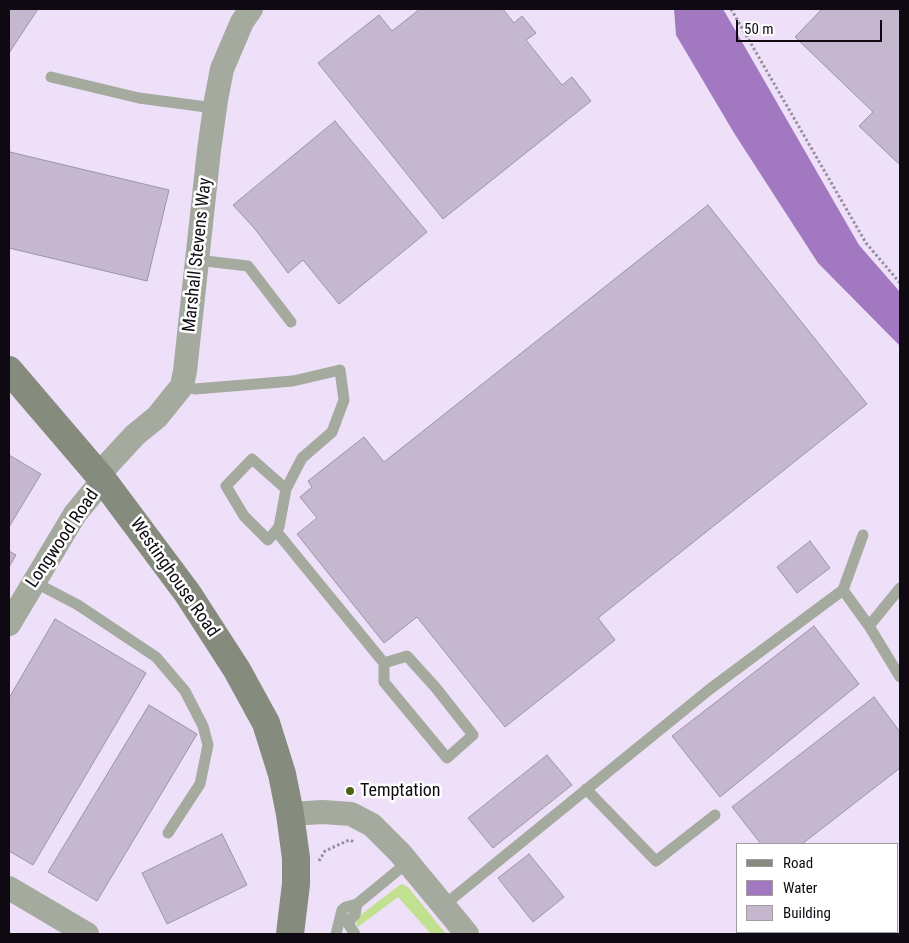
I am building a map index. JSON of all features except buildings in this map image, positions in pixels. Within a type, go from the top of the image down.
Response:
[{"type":"street","name":"Marshall Stevens Way","points":[[101,477],[134,435],[157,417],[182,386],[214,108],[222,69],[242,22],[251,9]]},
{"type":"street","name":"Westinghouse Road","points":[[9,370],[101,477],[188,594],[237,670],[266,722],[282,774],[296,858],[296,884],[290,934]]},
{"type":"street","name":"Longwood Road","points":[[9,624],[75,514],[101,477]]},
{"type":"street","points":[[290,814],[323,812],[351,814],[372,825],[408,862],[467,934]]},
{"type":"street","points":[[9,888],[87,934]]},
{"type":"lane","points":[[51,77],[139,98],[214,108]]},
{"type":"lane","points":[[197,260],[248,266],[291,322]]},
{"type":"lane","points":[[182,386],[195,389],[294,381],[340,370],[344,400],[332,432],[302,458],[286,488],[279,527],[268,540],[244,516],[226,486],[252,458],[286,488]]},
{"type":"lane","points":[[276,531],[384,663],[384,682],[447,758],[473,735],[436,688],[407,656],[384,663]]},
{"type":"lane","points":[[443,906],[710,689],[843,590],[863,536]]},
{"type":"lane","points":[[34,582],[78,605],[156,657],[186,692],[203,726],[208,745],[200,784],[168,833]]},
{"type":"lane","points":[[869,626],[900,588]]},
{"type":"lane","points":[[843,590],[869,626],[900,677]]},
{"type":"lane","points":[[586,789],[656,861],[715,815]]},
{"type":"lane","points":[[336,934],[342,910],[357,904],[408,862]]},
{"type":"lane","points":[[355,934],[349,925],[351,918],[355,915],[357,904]]},
{"type":"path","points":[[732,9],[866,243],[900,283]]},
{"type":"path","points":[[318,863],[325,851],[349,840],[358,842]]},
{"type":"green space","points":[[401,884],[408,887],[446,934],[431,934],[398,897],[358,927],[356,923],[358,917]]},
{"type":"water","points":[[674,9],[723,9],[859,245],[900,292],[900,346],[818,263],[734,133],[676,35]]},
{"type":"place","name":"Temptation","points":[[350,791]]}]
